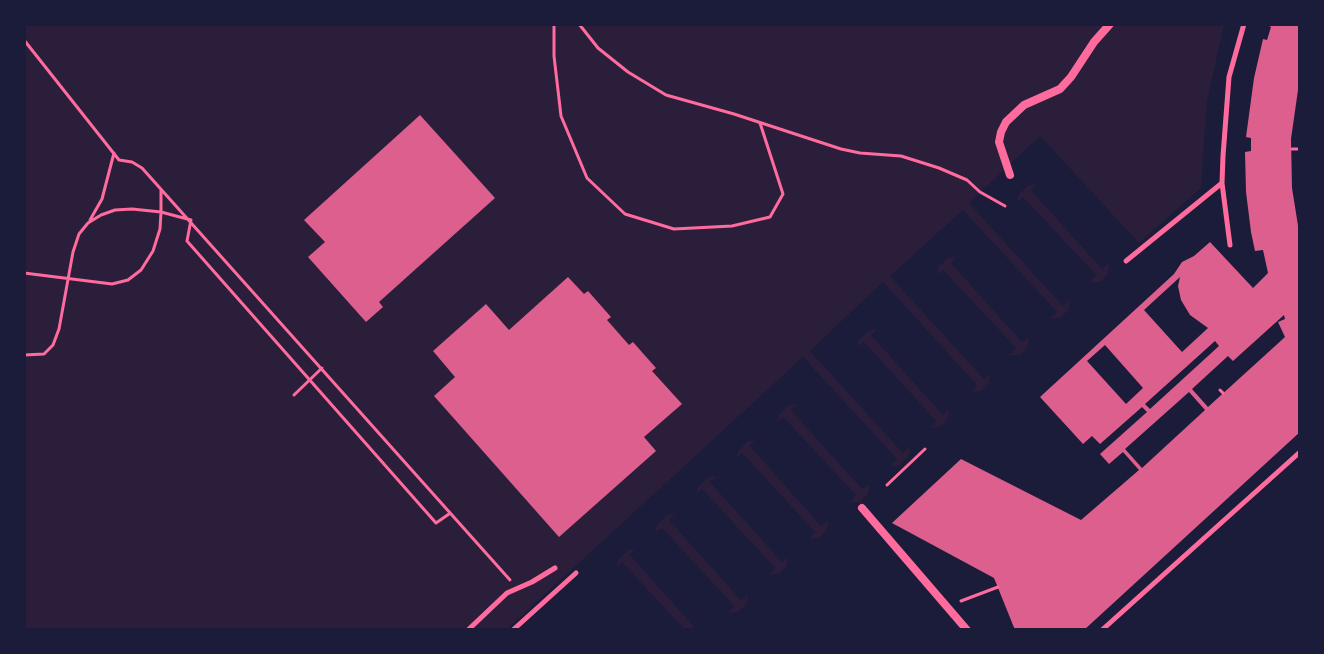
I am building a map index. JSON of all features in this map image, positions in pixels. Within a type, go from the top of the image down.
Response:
[{"type":"street","points":[[1010,175],[999,142],[1006,122],[1024,105],[1060,89],[1110,24]]},
{"type":"street","points":[[862,508],[967,630]]},
{"type":"lane","points":[[1230,245],[1222,183],[1223,156],[1229,77],[1244,24]]},
{"type":"lane","points":[[1126,261],[1222,183]]},
{"type":"lane","points":[[1102,630],[1300,452]]},
{"type":"lane","points":[[468,630],[507,593],[555,568]]},
{"type":"lane","points":[[513,630],[576,573]]},
{"type":"path","points":[[554,24],[554,56],[561,116],[587,178],[625,214],[674,229],[732,226],[770,217],[783,194],[760,123]]},
{"type":"path","points":[[579,24],[598,48],[628,72],[666,95],[841,149],[901,156],[939,168],[967,180],[980,192],[1005,206]]},
{"type":"path","points":[[24,40],[119,160],[142,168],[191,220],[518,588]]},
{"type":"path","points":[[1292,149],[1300,149]]},
{"type":"path","points":[[24,355],[44,354],[53,345],[76,243],[102,199],[114,153]]},
{"type":"path","points":[[24,273],[112,284],[128,280],[141,270],[153,251],[160,229],[161,189]]},
{"type":"path","points":[[88,223],[115,210],[132,209],[191,220]]},
{"type":"path","points":[[191,220],[187,241],[436,523],[451,513]]},
{"type":"path","points":[[294,395],[322,368]]},
{"type":"path","points":[[887,485],[925,449]]},
{"type":"path","points":[[946,606],[998,587]]},
{"type":"shaded area","points":[[24,24],[1224,24],[1207,101],[1201,188],[1139,243],[1040,136],[969,203],[1063,306],[1070,300],[1069,310],[1060,318],[1050,319],[1057,312],[963,210],[890,276],[984,379],[990,373],[989,383],[981,391],[971,392],[977,385],[883,282],[810,351],[903,453],[910,447],[908,457],[900,465],[890,466],[897,459],[803,357],[506,630],[24,630]]},
{"type":"shaded area","points":[[1037,183],[1031,190],[1102,269],[1109,263],[1108,274],[1100,282],[1090,282],[1096,275],[1023,197],[1017,202],[1019,194],[1029,185]]},
{"type":"shaded area","points":[[956,257],[951,263],[1022,342],[1029,337],[1028,347],[1020,355],[1010,355],[1016,348],[943,270],[937,275],[938,267],[948,258]]},
{"type":"shaded area","points":[[877,329],[871,335],[943,415],[949,409],[948,419],[940,427],[930,428],[936,421],[864,342],[857,347],[859,340],[869,330]]},
{"type":"shaded area","points":[[797,404],[791,410],[862,489],[869,484],[868,494],[860,502],[850,502],[856,495],[783,417],[777,422],[779,414],[789,405]]},
{"type":"shaded area","points":[[755,440],[750,446],[821,526],[828,520],[827,530],[819,538],[808,539],[815,532],[742,453],[736,458],[738,451],[748,441]]},
{"type":"shaded area","points":[[716,476],[710,482],[782,562],[788,556],[787,566],[779,574],[769,575],[775,568],[702,489],[696,494],[698,487],[708,477]]},
{"type":"shaded area","points":[[675,514],[669,520],[741,600],[748,594],[747,604],[738,612],[728,613],[734,606],[662,528],[655,532],[657,525],[667,515]]},
{"type":"shaded area","points":[[635,549],[630,555],[697,630],[685,630],[622,562],[616,567],[618,560],[628,550]]},
{"type":"building","points":[[1265,24],[1300,24],[1300,76],[1291,139],[1292,188],[1300,238],[1300,432],[1084,630],[1015,630],[994,578],[892,523],[961,459],[1081,520],[1139,470],[1123,452],[1109,464],[1100,454],[1147,412],[1142,407],[1100,444],[1092,436],[1083,444],[1040,397],[1174,274],[1182,262],[1210,242],[1253,288],[1268,273],[1263,250],[1255,251],[1251,232],[1245,152],[1251,151],[1251,138],[1246,137],[1254,78],[1263,39],[1267,40],[1271,27]],"holes":[[[1180,277],[1181,300],[1190,315],[1208,328],[1182,352],[1144,310]],[[1284,315],[1285,319],[1278,322],[1285,337],[1208,407],[1192,389],[1228,356],[1233,361]],[[1215,341],[1219,346],[1150,409],[1145,404]],[[1105,345],[1143,388],[1126,404],[1087,361]],[[1189,392],[1205,410],[1142,468],[1125,449]]]},
{"type":"building","points":[[420,115],[495,198],[379,302],[383,307],[366,322],[308,257],[325,242],[304,220]]},
{"type":"building","points":[[568,277],[584,294],[588,291],[611,317],[607,320],[629,345],[633,342],[656,368],[652,371],[682,404],[644,437],[656,451],[559,537],[434,396],[455,377],[433,351],[486,304],[509,330]]}]
